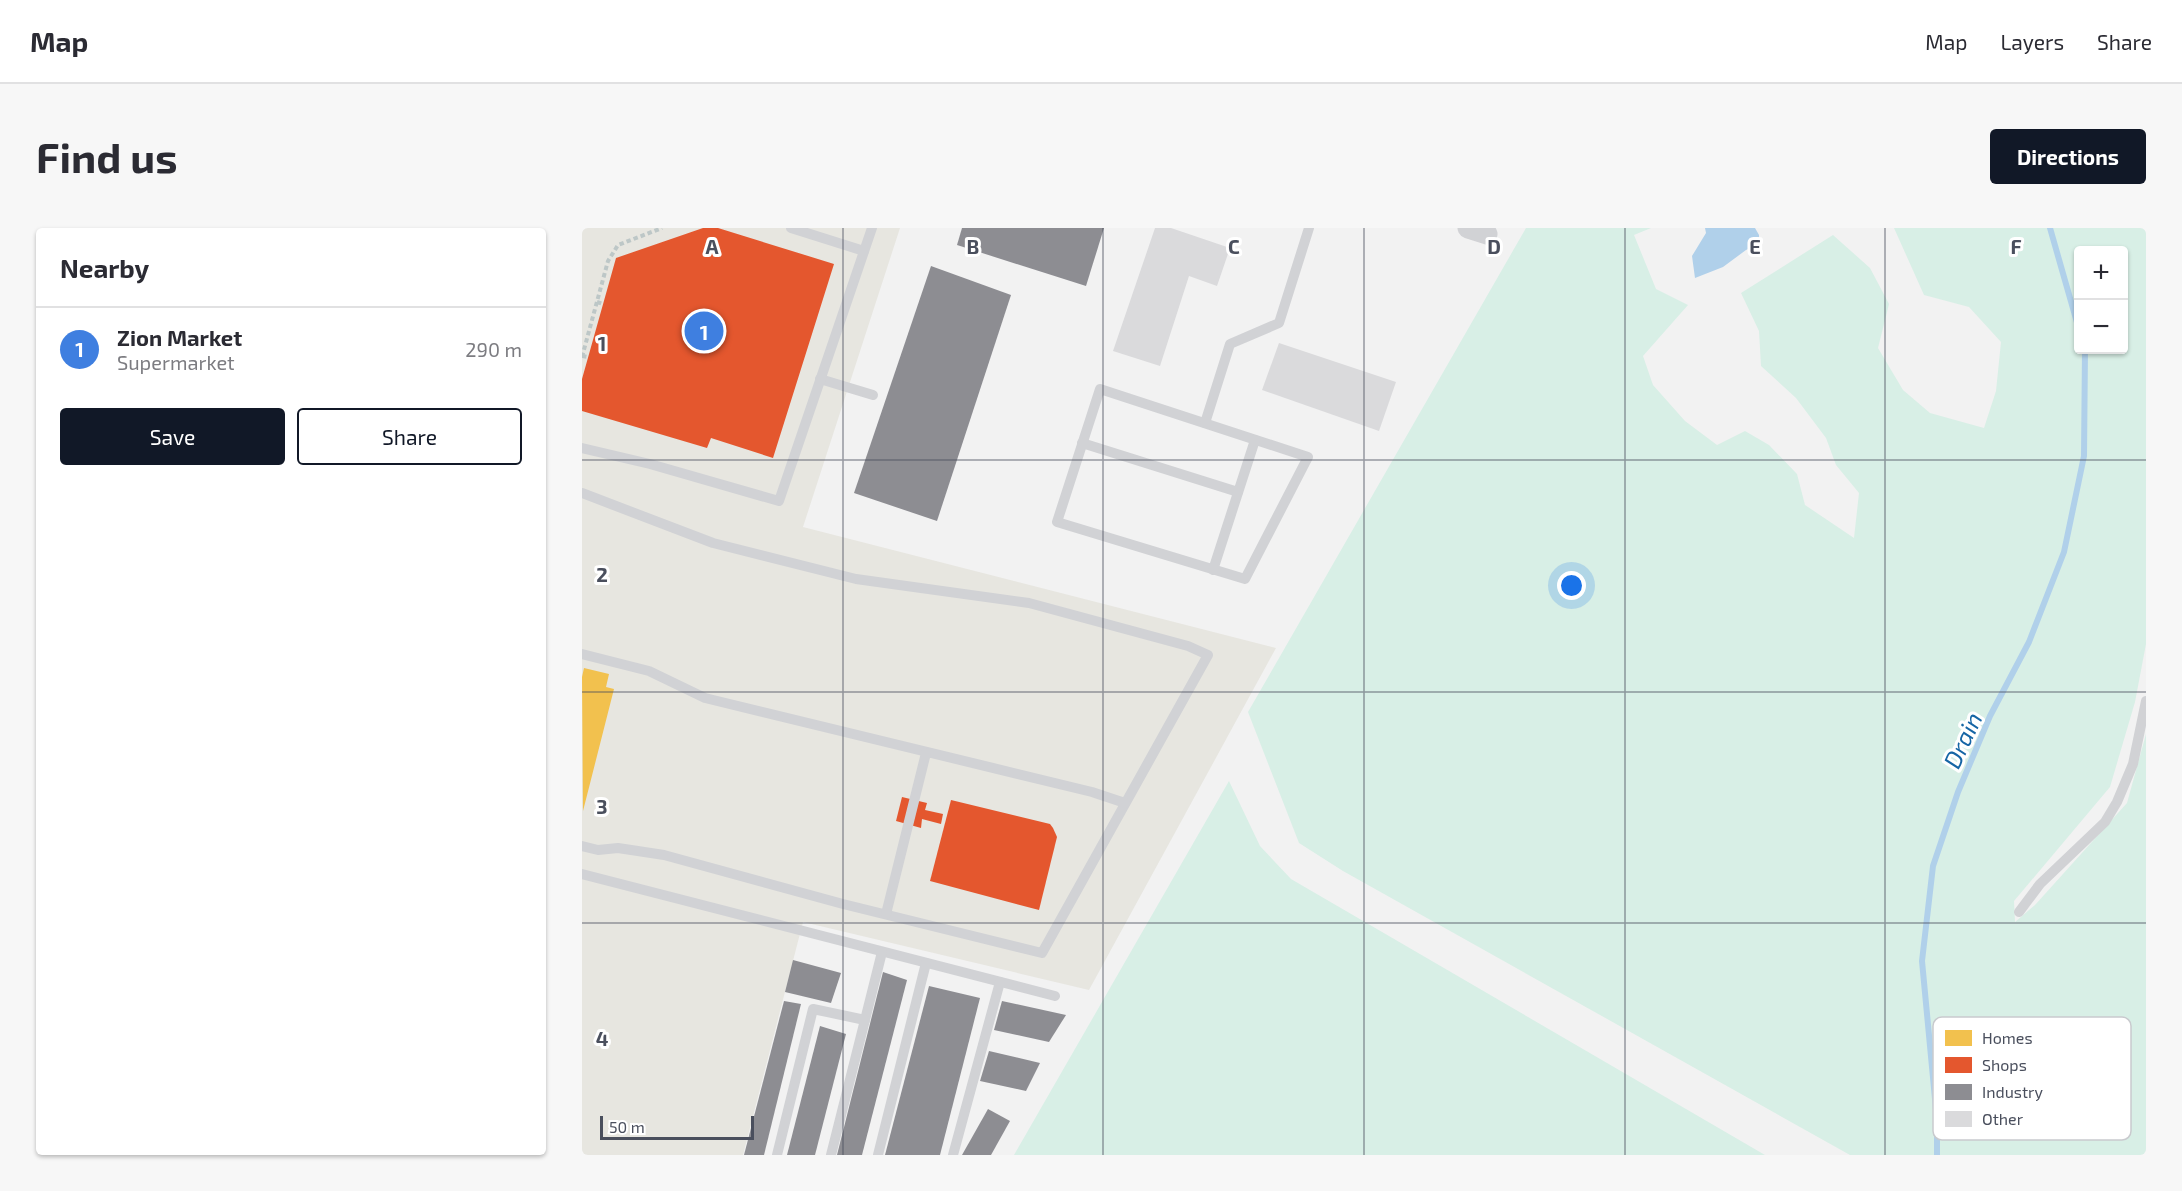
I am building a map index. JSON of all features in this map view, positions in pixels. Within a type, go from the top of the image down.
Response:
[{"type":"lane","points":[[791,228],[864,252]]},
{"type":"lane","points":[[582,448],[650,464],[779,501],[872,228]]},
{"type":"lane","points":[[1205,423],[1230,344],[1279,323],[1309,228]]},
{"type":"lane","points":[[820,378],[873,395]]},
{"type":"lane","points":[[1100,389],[1254,440],[1308,457],[1245,579],[1056,522],[1100,389]]},
{"type":"lane","points":[[1213,570],[1254,440]]},
{"type":"lane","points":[[1082,443],[1238,492]]},
{"type":"lane","points":[[582,493],[713,543],[856,579],[1029,603],[1188,646],[1208,655],[1042,953],[664,855],[618,848],[598,850],[582,846]]},
{"type":"lane","points":[[582,654],[649,670],[705,698],[1092,792],[1125,803]]},
{"type":"lane","points":[[2019,912],[2040,884],[2105,822],[2117,802],[2133,765],[2146,701]]},
{"type":"lane","points":[[886,914],[926,753]]},
{"type":"lane","points":[[582,874],[1055,996]]},
{"type":"lane","points":[[831,1155],[882,952]]},
{"type":"lane","points":[[878,1155],[926,963]]},
{"type":"lane","points":[[953,1155],[1000,982]]},
{"type":"lane","points":[[777,1155],[813,1009],[865,1020]]},
{"type":"path","points":[[588,357],[582,356],[608,261],[618,245],[662,228]]},
{"type":"path","points":[[597,302],[603,304]]},
{"type":"shaded area","points":[[582,228],[900,228],[803,527],[1276,648],[1089,990],[803,922],[743,1155],[582,1155]]},
{"type":"green space","points":[[1526,228],[1651,228],[1634,235],[1656,289],[1688,305],[1643,356],[1653,385],[1685,421],[1717,445],[1745,431],[1769,445],[1797,474],[1805,505],[1854,538],[1859,493],[1836,465],[1826,438],[1796,398],[1761,366],[1759,331],[1741,293],[1833,235],[1870,268],[1889,304],[1878,348],[1903,390],[1930,413],[1984,428],[1996,391],[2001,342],[1969,307],[1924,295],[1894,228],[2146,228],[2146,644],[2135,702],[2110,787],[2014,901],[2015,922],[2035,905],[2127,803],[2146,734],[2146,1155],[1850,1155],[1343,871],[1299,843],[1248,712]]},
{"type":"green space","points":[[1229,781],[1260,846],[1291,879],[1765,1155],[1014,1155]]},
{"type":"water","points":[[1705,228],[1755,228],[1759,235],[1759,244],[1746,250],[1723,267],[1695,278],[1692,256],[1706,233]]},
{"type":"building: Homes","points":[[584,668],[609,674],[606,687],[614,689],[583,811],[582,677]]},
{"type":"building: Shops","points":[[703,228],[718,228],[834,264],[773,458],[711,438],[707,448],[582,411],[582,379],[616,258]]},
{"type":"building: Shops","points":[[902,797],[927,803],[925,810],[943,814],[941,824],[922,819],[921,828],[896,821]]},
{"type":"building: Shops","points":[[951,800],[1050,824],[1057,837],[1039,910],[930,881]]},
{"type":"building: Industry","points":[[962,228],[1104,228],[1086,286],[957,245]]},
{"type":"building: Industry","points":[[931,266],[1011,295],[937,521],[854,493]]},
{"type":"building: Industry","points":[[793,960],[841,973],[831,1003],[785,992]]},
{"type":"building: Industry","points":[[883,972],[907,980],[862,1155],[837,1155]]},
{"type":"building: Industry","points":[[929,986],[980,998],[940,1155],[885,1155]]},
{"type":"building: Industry","points":[[784,1001],[801,1004],[764,1155],[744,1155]]},
{"type":"building: Industry","points":[[1002,1001],[1066,1015],[1049,1042],[994,1030]]},
{"type":"building: Industry","points":[[820,1026],[846,1034],[815,1155],[787,1155]]},
{"type":"building: Industry","points":[[989,1051],[1040,1063],[1026,1091],[980,1081]]},
{"type":"building: Industry","points":[[988,1109],[1010,1121],[991,1155],[962,1155]]},
{"type":"building: Other","points":[[1155,228],[1171,228],[1230,248],[1217,286],[1189,276],[1160,366],[1113,351]]},
{"type":"building: Other","points":[[1279,343],[1396,382],[1379,431],[1262,390]]},
{"type":"waterway","name":"Drain","points":[[2050,228],[2074,312]]},
{"type":"waterway","name":"Drain","points":[[1933,1078],[1922,961],[1933,866],[1958,792],[1990,716],[2029,642],[2064,552],[2084,456],[2085,354]]},
{"type":"waterway","name":"Drain","points":[[1937,1140],[1937,1155]]},
{"type":"place","name":"Zion Market","points":[[704,331]]}]
